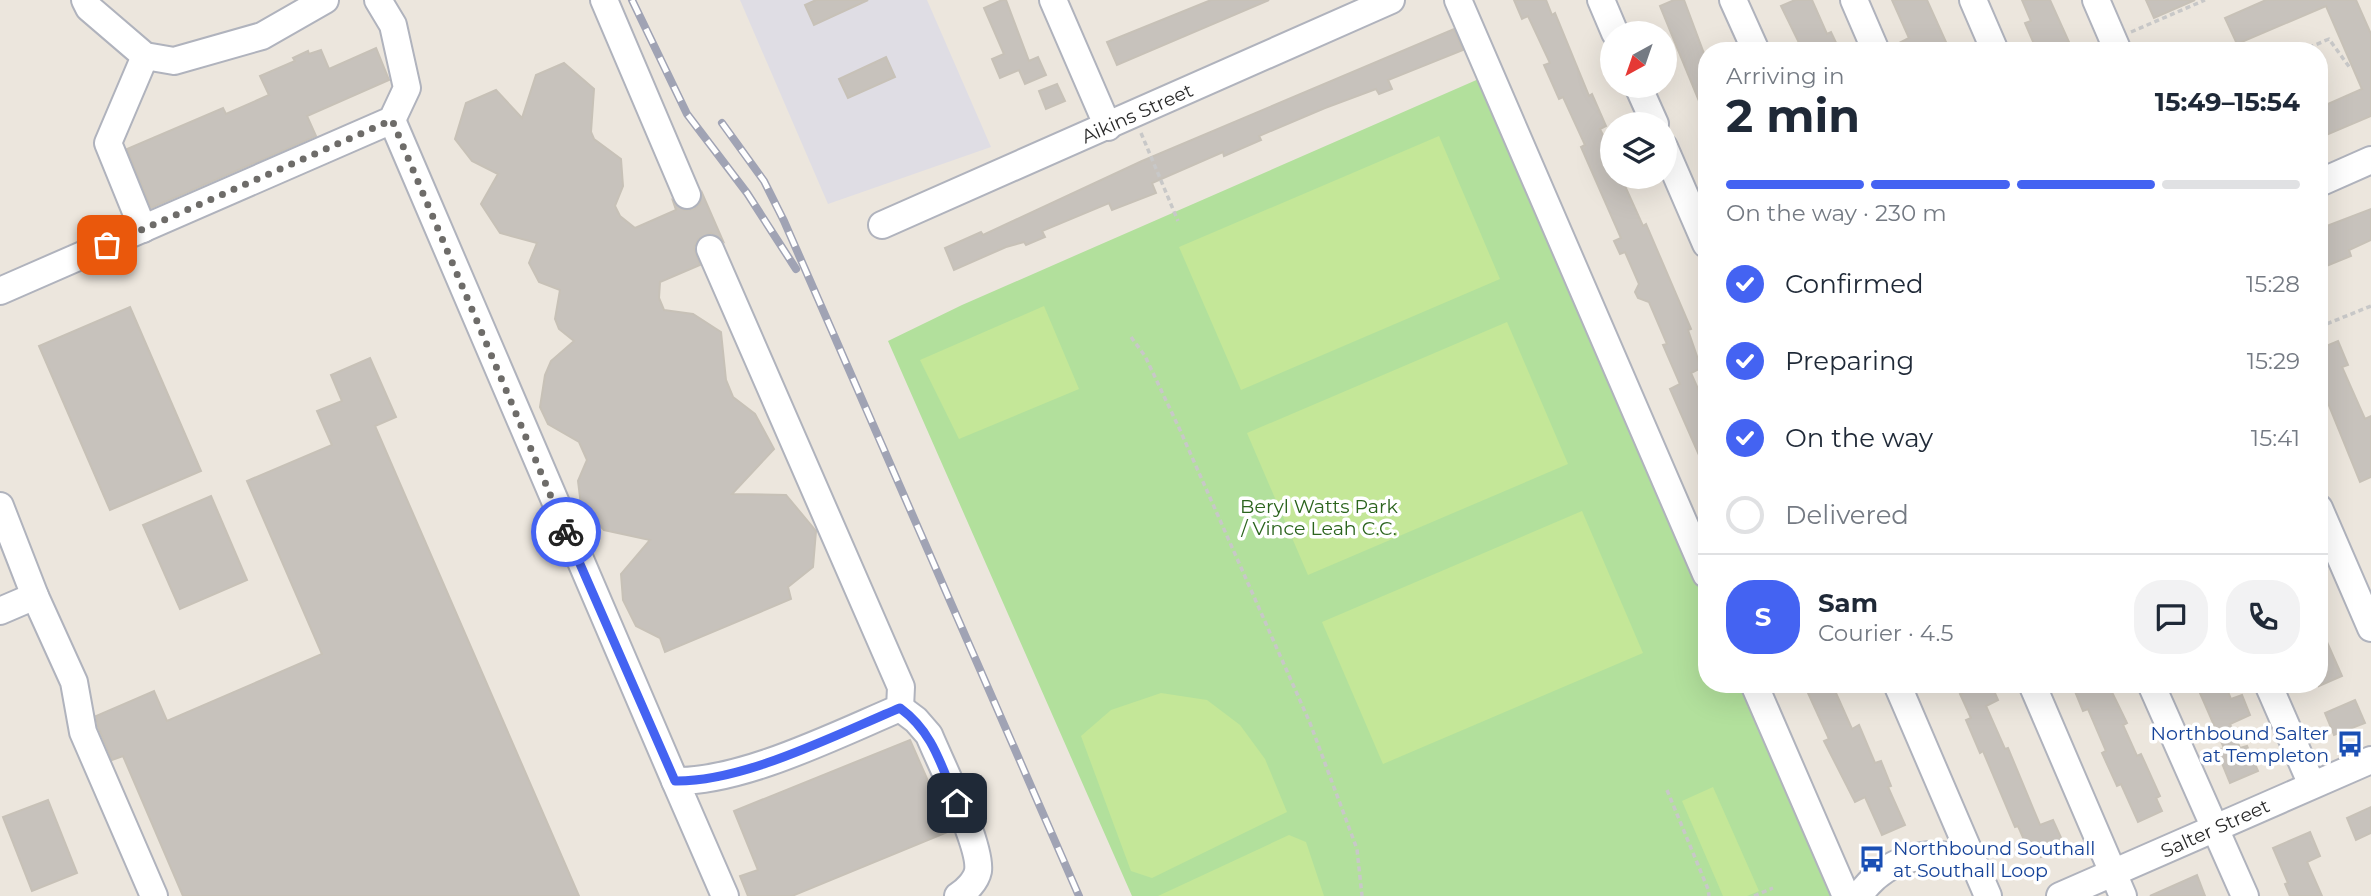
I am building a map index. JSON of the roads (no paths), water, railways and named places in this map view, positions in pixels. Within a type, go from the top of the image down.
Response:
[{"type":"street","points":[[85,0],[89,8],[145,56],[174,61],[262,36],[325,0]]},
{"type":"street","points":[[0,291],[392,120],[407,88],[393,25],[379,0]]},
{"type":"street","points":[[604,0],[687,195]]},
{"type":"street","points":[[1053,0],[1108,127]]},
{"type":"street","name":"Aikins Street","points":[[882,225],[1391,0]]},
{"type":"street","points":[[1458,0],[1698,555]]},
{"type":"street","points":[[1601,0],[1610,21]]},
{"type":"street","points":[[1733,0],[1752,42]]},
{"type":"street","points":[[1854,0],[1872,42]]},
{"type":"street","points":[[1973,0],[1991,42]]},
{"type":"street","points":[[2096,0],[2114,42]]},
{"type":"street","points":[[143,229],[108,143],[145,56]]},
{"type":"street","points":[[392,120],[726,896]]},
{"type":"street","points":[[2328,179],[2371,160]]},
{"type":"street","points":[[1677,177],[1698,226]]},
{"type":"street","points":[[710,249],[901,687],[900,708]]},
{"type":"street","points":[[0,506],[35,596],[74,682],[83,732],[154,896]]},
{"type":"street","points":[[2328,529],[2371,628]]},
{"type":"street","points":[[0,611],[35,596]]},
{"type":"street","points":[[1758,693],[1846,896]]},
{"type":"street","points":[[1901,693],[1988,896]]},
{"type":"street","points":[[2036,693],[2118,884]]},
{"type":"street","points":[[2155,693],[2245,896]]},
{"type":"street","points":[[2272,693],[2312,785]]},
{"type":"street","points":[[675,781],[702,781],[737,774],[900,708]]},
{"type":"street","points":[[900,708],[916,720],[929,735],[976,849],[978,872],[967,890],[958,896]]},
{"type":"street","name":"Salter Street","points":[[2060,896],[2118,884],[2215,828],[2371,760]]},
{"type":"street","points":[[1859,896],[1880,871],[1899,862],[1933,855],[1962,858],[1975,865]]},
{"type":"railway","points":[[632,0],[687,114],[747,193],[796,269]]},
{"type":"railway","points":[[722,123],[764,181],[784,221],[1079,896]]},
{"type":"place","name":"Northbound Salter at Templeton","points":[[2350,744]]},
{"type":"place","name":"Northbound Southall at Southall Loop","points":[[1872,859]]},
{"type":"park label","name":"Beryl Watts Park / Vince Leah C.C.","points":[[1319,517]]}]
